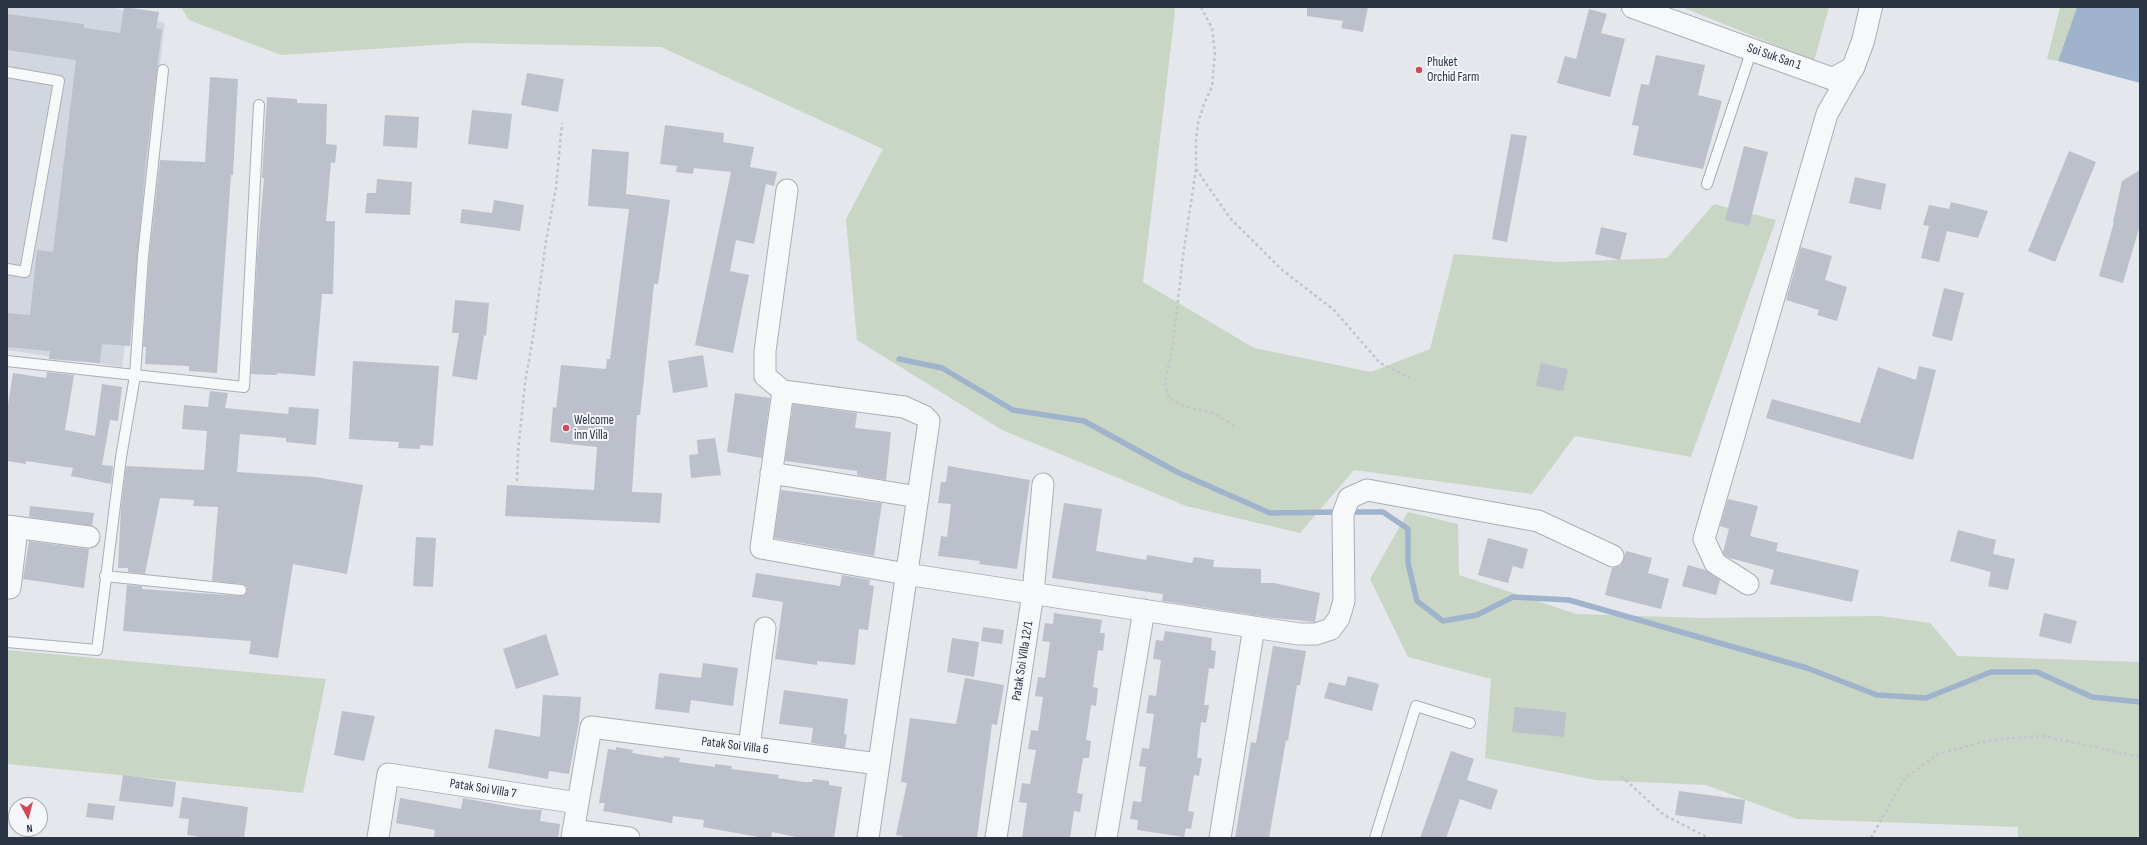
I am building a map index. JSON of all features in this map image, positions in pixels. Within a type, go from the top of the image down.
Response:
[{"type":"street","name":"Soi Suk San 1","points":[[1633,7],[1832,79],[1853,68]]},
{"type":"street","points":[[1748,584],[1715,563],[1704,539],[1827,114],[1853,68],[1863,41],[1871,7]]},
{"type":"street","points":[[787,190],[764,351],[765,376],[783,391],[904,407],[924,416],[929,421],[868,838]]},
{"type":"street","points":[[783,391],[761,548],[906,574],[1299,634],[1316,634],[1331,629],[1339,618],[1344,601],[1344,510],[1349,498],[1367,490],[1538,521],[1613,556]]},
{"type":"street","points":[[771,474],[918,497]]},
{"type":"street","name":"Patak Soi Villa 12/1","points":[[996,838],[1033,593],[1043,484]]},
{"type":"street","points":[[7,588],[10,588],[12,527],[88,537]]},
{"type":"street","points":[[1106,838],[1144,610]]},
{"type":"street","points":[[1220,838],[1254,627]]},
{"type":"street","points":[[749,747],[765,628]]},
{"type":"street","name":"Patak Soi Villa 6","points":[[578,803],[591,727],[879,764]]},
{"type":"street","name":"Patak Soi Villa 7","points":[[378,838],[388,774],[578,803]]},
{"type":"street","points":[[578,803],[572,834],[630,838]]},
{"type":"lane","points":[[1707,184],[1752,49]]},
{"type":"lane","points":[[7,642],[97,650],[121,457],[135,376],[142,256],[163,70]]},
{"type":"lane","points":[[7,72],[59,81],[25,272],[7,269]]},
{"type":"lane","points":[[7,361],[244,387],[259,105]]},
{"type":"lane","points":[[105,576],[241,590]]},
{"type":"lane","points":[[1375,838],[1416,706],[1470,723]]},
{"type":"path","points":[[1201,7],[1212,28],[1215,53],[1212,87],[1204,104],[1198,123],[1196,141],[1196,169],[1183,256],[1173,344],[1165,384],[1169,398],[1186,407],[1213,413],[1235,426]]},
{"type":"path","points":[[516,482],[525,383],[533,337],[543,256],[556,188],[562,123]]},
{"type":"path","points":[[1196,169],[1230,218],[1280,269],[1334,310],[1380,363],[1414,380]]},
{"type":"path","points":[[1871,838],[1904,779],[1938,754],[1990,740],[2044,736],[2140,757]]},
{"type":"path","points":[[1621,776],[1664,815],[1709,838]]},
{"type":"shaded area","points":[[7,7],[112,7],[165,23],[122,367],[7,350]]},
{"type":"green space","points":[[181,7],[1174,7],[1175,12],[1143,282],[1254,348],[1371,372],[1430,349],[1454,254],[1559,262],[1667,258],[1714,204],[1776,220],[1691,457],[1575,436],[1532,494],[1354,470],[1300,533],[1186,506],[1002,430],[857,340],[846,219],[883,149],[661,47],[466,43],[281,55],[189,20]]},
{"type":"green space","points":[[1682,7],[1829,7],[1814,61]]},
{"type":"green space","points":[[2060,7],[2077,7],[2058,61],[2047,59]]},
{"type":"green space","points":[[1408,512],[1458,524],[1459,575],[1576,614],[1702,618],[1880,616],[1930,623],[1958,656],[2140,662],[2140,838],[2018,838],[2018,827],[1797,819],[1706,785],[1596,780],[1485,758],[1491,679],[1408,657],[1370,579]]},
{"type":"green space","points":[[7,650],[326,679],[303,793],[7,764]]},
{"type":"water","points":[[2077,7],[2140,7],[2140,83],[2058,61]]},
{"type":"building","points":[[124,7],[159,12],[156,28],[162,29],[146,160],[130,346],[102,344],[100,363],[49,359],[50,351],[7,347],[7,313],[30,315],[37,250],[53,252],[76,60],[7,50],[7,14],[84,24],[84,28],[120,33]]},
{"type":"building","points":[[1307,7],[1368,7],[1363,32],[1341,28],[1343,21],[1307,16]]},
{"type":"building","points":[[1589,9],[1607,14],[1601,33],[1625,39],[1610,97],[1557,83],[1565,56],[1576,59]]},
{"type":"building","points":[[1656,55],[1705,65],[1698,95],[1722,101],[1703,169],[1633,155],[1639,126],[1632,125],[1641,84],[1649,85]]},
{"type":"building","points":[[527,73],[564,79],[558,112],[521,105]]},
{"type":"building","points":[[210,77],[238,79],[233,175],[231,175],[217,373],[189,371],[189,366],[145,364],[146,347],[143,347],[149,257],[160,160],[205,162]]},
{"type":"building","points":[[267,97],[297,99],[297,103],[327,104],[326,144],[337,145],[335,163],[331,162],[326,221],[335,221],[333,294],[322,294],[315,376],[277,373],[277,375],[251,374],[257,259],[264,178],[262,178]]},
{"type":"building","points":[[472,110],[512,114],[508,149],[468,144]]},
{"type":"building","points":[[385,115],[419,117],[417,148],[383,146]]},
{"type":"building","points":[[665,125],[724,133],[723,142],[754,147],[750,167],[777,172],[774,186],[766,184],[754,244],[736,240],[730,271],[749,275],[733,353],[695,345],[731,172],[694,168],[693,174],[676,172],[677,166],[660,164]]},
{"type":"building","points":[[1511,134],[1527,136],[1507,242],[1492,239]]},
{"type":"building","points":[[1744,146],[1768,152],[1749,226],[1725,220]]},
{"type":"building","points":[[592,149],[629,152],[626,194],[670,200],[658,284],[654,284],[640,415],[637,415],[632,492],[662,493],[660,523],[505,516],[507,485],[594,490],[597,447],[550,442],[553,407],[556,408],[561,365],[606,369],[607,359],[610,359],[629,209],[588,206]]},
{"type":"building","points":[[2069,151],[2096,162],[2055,262],[2028,251]]},
{"type":"building","points":[[2140,170],[2140,225],[2123,283],[2099,276],[2114,222],[2122,181]]},
{"type":"building","points":[[1855,177],[1886,184],[1881,210],[1849,203]]},
{"type":"building","points":[[377,179],[412,182],[410,215],[365,213],[367,193],[376,193]]},
{"type":"building","points":[[494,200],[524,205],[520,231],[460,223],[462,209],[492,213]]},
{"type":"building","points":[[1951,202],[1988,211],[1978,238],[1947,231],[1939,262],[1921,258],[1929,226],[1923,225],[1929,205],[1949,209]]},
{"type":"building","points":[[1601,227],[1627,233],[1620,260],[1595,254]]},
{"type":"building","points":[[1801,247],[1832,256],[1825,280],[1847,287],[1837,321],[1817,315],[1819,310],[1786,300]]},
{"type":"building","points":[[1944,288],[1964,293],[1952,341],[1932,336]]},
{"type":"building","points":[[455,300],[489,303],[486,336],[484,335],[477,380],[452,376],[459,333],[452,333]]},
{"type":"building","points":[[703,355],[708,387],[673,393],[668,361]]},
{"type":"building","points":[[353,361],[439,366],[433,446],[420,445],[420,449],[398,448],[399,442],[349,439]]},
{"type":"building","points":[[1541,363],[1568,369],[1563,391],[1536,386]]},
{"type":"building","points":[[1919,366],[1936,370],[1913,460],[1766,418],[1772,399],[1860,423],[1878,367],[1916,380]]},
{"type":"building","points":[[47,372],[74,375],[65,430],[95,436],[102,384],[122,387],[118,421],[110,420],[102,465],[113,466],[111,484],[71,476],[73,468],[26,461],[26,464],[7,461],[7,411],[13,373],[46,378]]},
{"type":"building","points":[[210,391],[228,393],[225,408],[288,414],[289,407],[319,409],[316,445],[286,442],[286,438],[240,434],[237,472],[315,477],[363,485],[347,574],[293,564],[278,658],[249,654],[251,641],[123,631],[127,585],[142,586],[142,589],[240,596],[244,596],[247,591],[247,587],[242,584],[212,581],[218,507],[193,506],[194,500],[160,498],[145,574],[128,572],[128,568],[118,568],[121,508],[126,466],[204,470],[207,431],[182,429],[184,405],[208,407]]},
{"type":"building","points":[[735,393],[770,398],[762,458],[727,452]]},
{"type":"building","points":[[793,404],[857,413],[855,428],[891,432],[886,480],[857,475],[857,471],[785,461]]},
{"type":"building","points":[[715,438],[721,475],[691,478],[689,455],[698,454],[697,440]]},
{"type":"building","points":[[948,466],[1030,480],[1017,569],[979,564],[980,561],[938,556],[941,536],[947,537],[951,504],[938,503],[941,482],[946,482]]},
{"type":"building","points":[[781,490],[882,503],[874,556],[774,538]]},
{"type":"building","points":[[1728,499],[1758,506],[1750,536],[1778,543],[1776,551],[1859,570],[1852,602],[1770,584],[1774,570],[1724,555],[1723,552],[1729,529],[1720,526]]},
{"type":"building","points":[[1064,503],[1102,509],[1096,551],[1146,560],[1147,555],[1192,563],[1194,557],[1214,560],[1213,567],[1261,569],[1261,583],[1274,583],[1320,593],[1315,622],[1266,617],[1162,601],[1163,594],[1052,578]]},
{"type":"building","points":[[30,506],[94,513],[92,526],[29,517]]},
{"type":"building","points":[[1958,530],[1996,540],[1993,554],[2015,559],[2008,590],[1988,586],[1991,572],[1950,561]]},
{"type":"building","points":[[416,537],[436,538],[433,587],[413,586]]},
{"type":"building","points":[[1488,538],[1528,549],[1523,569],[1513,566],[1508,583],[1478,575]]},
{"type":"building","points":[[29,541],[89,549],[84,588],[23,579]]},
{"type":"building","points":[[1626,551],[1652,558],[1648,573],[1669,579],[1661,609],[1605,595],[1612,568],[1620,566]]},
{"type":"building","points":[[1688,565],[1705,570],[1720,580],[1716,595],[1682,586]]},
{"type":"building","points":[[756,573],[840,586],[842,575],[870,580],[869,585],[874,586],[868,630],[859,629],[855,665],[817,661],[817,665],[775,659],[783,602],[752,597]]},
{"type":"building","points":[[1054,613],[1102,620],[1100,633],[1105,633],[1103,651],[1098,650],[1093,687],[1098,688],[1096,706],[1091,705],[1086,740],[1091,741],[1089,758],[1083,758],[1077,793],[1083,794],[1080,812],[1074,811],[1070,838],[1022,838],[1027,803],[1019,802],[1022,783],[1030,784],[1036,750],[1028,749],[1031,730],[1038,731],[1043,697],[1035,696],[1038,677],[1045,678],[1050,642],[1042,641],[1045,623],[1053,624]]},
{"type":"building","points":[[2044,613],[2077,621],[2071,644],[2039,636]]},
{"type":"building","points":[[983,627],[1004,630],[1002,644],[981,641]]},
{"type":"building","points":[[1165,631],[1212,638],[1211,650],[1216,651],[1214,669],[1209,668],[1204,705],[1209,705],[1206,723],[1201,722],[1197,758],[1202,758],[1199,776],[1194,775],[1188,811],[1194,812],[1191,829],[1186,828],[1184,837],[1137,830],[1138,820],[1130,819],[1133,801],[1141,802],[1146,767],[1139,766],[1142,748],[1149,749],[1154,714],[1146,713],[1149,695],[1156,696],[1161,660],[1153,659],[1156,640],[1163,641]]},
{"type":"building","points":[[546,634],[559,675],[516,689],[503,649]]},
{"type":"building","points":[[952,638],[979,642],[974,677],[947,672]]},
{"type":"building","points":[[1273,646],[1306,651],[1300,685],[1297,685],[1288,741],[1286,740],[1269,838],[1235,838],[1251,742],[1256,743]]},
{"type":"building","points":[[703,663],[738,668],[733,706],[691,700],[689,713],[655,709],[659,673],[701,678]]},
{"type":"building","points":[[1348,676],[1379,684],[1372,711],[1324,698],[1329,682],[1345,686]]},
{"type":"building","points":[[965,678],[1004,685],[997,725],[992,724],[977,838],[902,838],[902,836],[896,835],[907,783],[901,782],[910,718],[956,724]]},
{"type":"building","points":[[784,690],[848,699],[844,734],[847,735],[845,748],[811,743],[813,728],[779,724]]},
{"type":"building","points":[[543,695],[581,697],[579,722],[569,774],[549,771],[548,779],[488,768],[495,729],[540,737]]},
{"type":"building","points":[[1515,707],[1566,712],[1564,737],[1512,732]]},
{"type":"building","points":[[342,711],[375,716],[364,761],[334,755]]},
{"type":"building","points":[[616,747],[633,750],[632,753],[663,758],[664,756],[680,758],[679,762],[715,767],[715,764],[732,766],[731,769],[779,775],[778,778],[804,782],[812,782],[813,779],[829,781],[829,785],[842,787],[834,838],[801,838],[772,832],[771,838],[764,838],[703,827],[704,820],[673,816],[672,823],[603,811],[605,803],[599,803],[608,749],[616,750]]},
{"type":"building","points":[[1451,751],[1474,759],[1467,780],[1498,790],[1491,810],[1460,799],[1446,838],[1420,838]]},
{"type":"building","points":[[123,775],[176,782],[173,807],[119,801]]},
{"type":"building","points":[[1679,791],[1745,800],[1742,824],[1675,815]]},
{"type":"building","points":[[182,797],[248,807],[244,838],[207,838],[187,835],[189,819],[179,818]]},
{"type":"building","points":[[400,798],[461,809],[463,798],[523,809],[542,810],[540,821],[560,824],[558,838],[434,838],[435,830],[396,823]]},
{"type":"building","points":[[88,803],[115,806],[113,820],[86,817]]},
{"type":"waterway","points":[[899,359],[942,368],[1013,410],[1084,421],[1177,472],[1270,513],[1340,512]]},
{"type":"waterway","points":[[1349,512],[1383,512],[1408,529],[1408,563],[1417,601],[1443,621],[1477,615],[1513,597],[1569,600],[1807,668],[1877,695],[1926,698],[1991,672],[2037,672],[2092,697],[2140,702]]},
{"type":"place","name":"Phuket Orchid Farm","points":[[1419,70]]},
{"type":"place","name":"Welcome inn Villa","points":[[566,428]]}]
